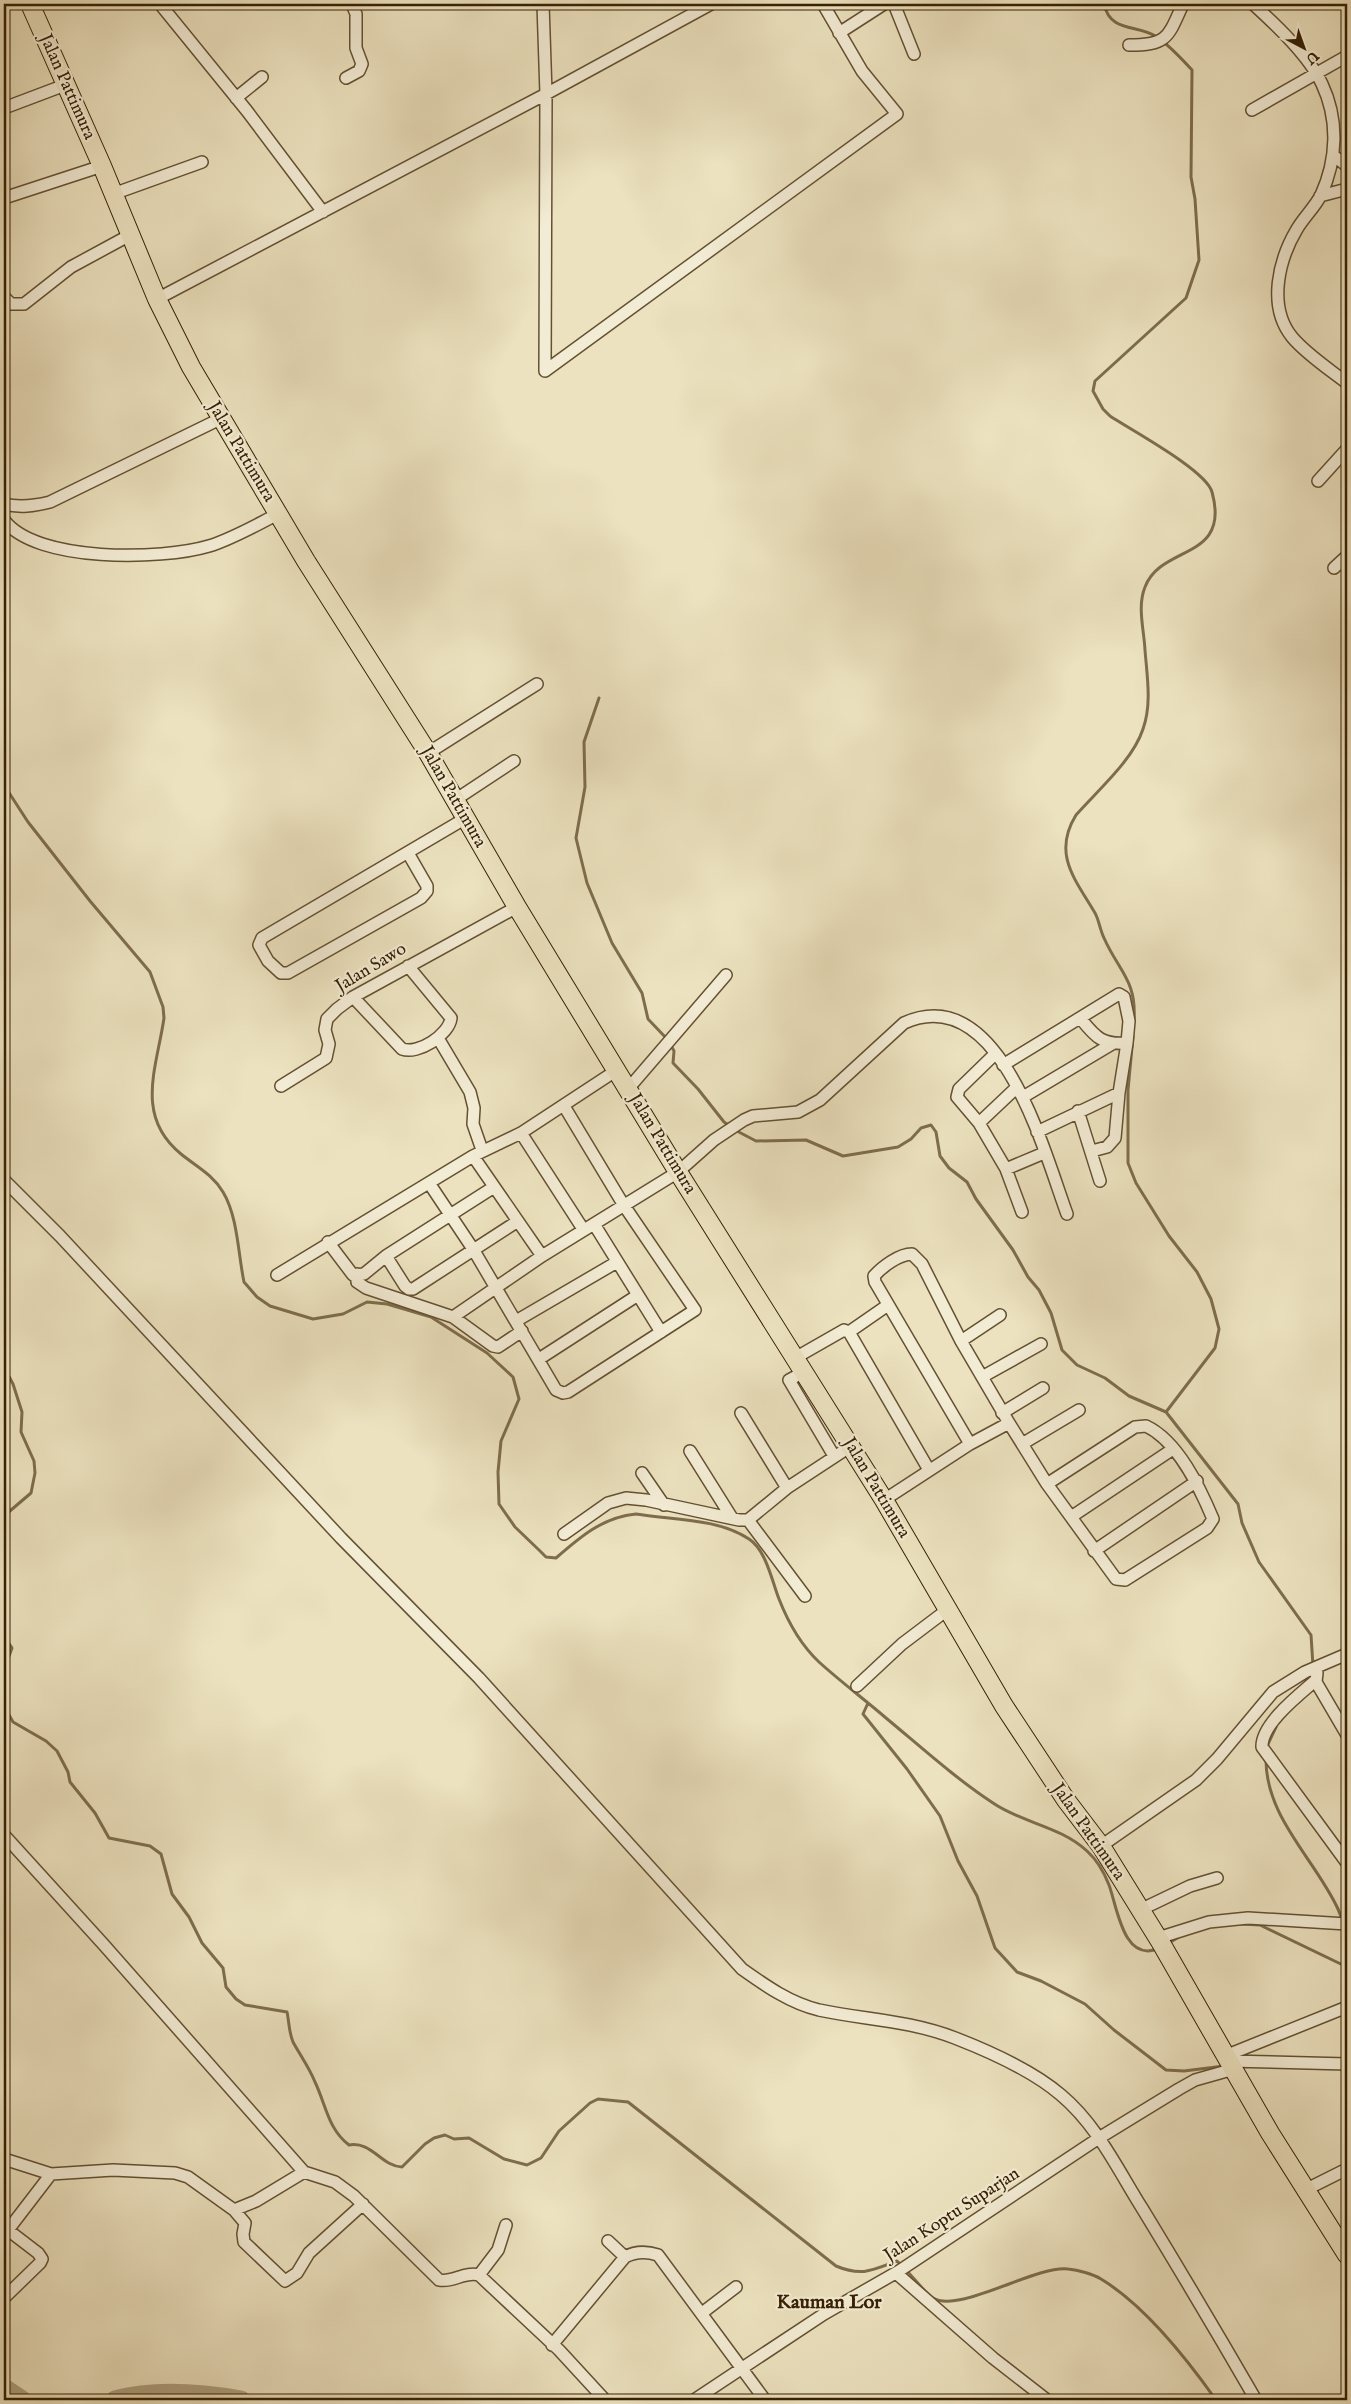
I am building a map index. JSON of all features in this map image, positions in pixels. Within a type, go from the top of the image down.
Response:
[{"type":"main road","name":"Jalan Pattimura","points":[[30,4],[102,166],[157,298],[190,367],[278,514],[428,752],[518,907],[678,1172],[884,1500],[947,1610],[1039,1760],[1101,1846],[1162,1944],[1270,2133],[1347,2255]]},
{"type":"street","points":[[160,4],[236,98],[323,212]]},
{"type":"street","points":[[346,78],[359,71],[362,64],[356,48],[356,14],[352,4]]},
{"type":"street","points":[[543,4],[546,94],[545,371],[897,114],[862,71],[823,4]]},
{"type":"street","points":[[157,298],[546,94],[712,4]]},
{"type":"street","points":[[839,32],[884,4]]},
{"type":"street","points":[[894,4],[914,54]]},
{"type":"street","points":[[1129,45],[1150,45],[1161,41],[1171,29],[1183,4]]},
{"type":"street","points":[[1253,4],[1284,34],[1317,75],[1330,106],[1334,156],[1320,196],[1297,229],[1283,256],[1279,272],[1280,304],[1283,320],[1292,336],[1347,383]]},
{"type":"street","points":[[1252,110],[1317,75],[1347,56]]},
{"type":"street","points":[[236,98],[262,77]]},
{"type":"street","points":[[4,108],[65,85]]},
{"type":"street","points":[[1334,156],[1347,166]]},
{"type":"street","points":[[113,194],[202,162]]},
{"type":"street","points":[[4,198],[102,166]]},
{"type":"street","points":[[1320,196],[1347,189]]},
{"type":"street","points":[[4,297],[11,304],[24,304],[71,267],[130,235]]},
{"type":"street","points":[[4,504],[17,508],[50,502],[222,418]]},
{"type":"street","points":[[1318,482],[1347,450]]},
{"type":"street","points":[[4,520],[11,529],[46,547],[77,553],[153,554],[188,551],[210,546],[278,514]]},
{"type":"street","points":[[1334,568],[1347,556]]},
{"type":"street","points":[[428,752],[537,684]]},
{"type":"street","points":[[456,800],[514,761]]},
{"type":"street","points":[[408,853],[427,886],[425,895],[288,973],[281,973],[268,961],[259,944],[262,938],[466,818]]},
{"type":"street","name":"Jalan Sawo","points":[[281,1086],[326,1058],[329,1044],[325,1030],[327,1019],[353,997],[518,907]]},
{"type":"street","points":[[353,997],[402,1049],[413,1052],[438,1038],[450,1024],[451,1018],[408,966]]},
{"type":"street","points":[[628,1089],[726,975]]},
{"type":"street","points":[[1003,1065],[1080,1019],[1114,996],[1122,995],[1127,1004],[1127,1043],[1119,1093],[1115,1138],[1107,1147],[1092,1151]]},
{"type":"street","points":[[453,1317],[542,1256],[623,1204],[678,1172],[744,1120],[753,1116],[789,1114],[808,1108],[820,1100],[904,1023],[916,1017],[949,1018],[966,1024],[974,1030],[995,1054],[1020,1092],[1067,1214]]},
{"type":"street","points":[[1080,1019],[1092,1032],[1112,1044]]},
{"type":"street","points":[[438,1038],[470,1092],[474,1108],[477,1153],[494,1186],[542,1256]]},
{"type":"street","points":[[979,1123],[1020,1092],[1112,1044],[1127,1043]]},
{"type":"street","points":[[995,1054],[956,1093],[979,1123],[1006,1169],[1022,1212]]},
{"type":"street","points":[[277,1275],[328,1242],[477,1153],[522,1133],[617,1070]]},
{"type":"street","points":[[1037,1132],[1119,1093]]},
{"type":"street","points":[[429,1183],[451,1214],[556,1390],[563,1393],[693,1312],[695,1307],[623,1204],[564,1106]]},
{"type":"street","points":[[1078,1111],[1100,1181]]},
{"type":"street","points":[[522,1133],[583,1230]]},
{"type":"street","points":[[1006,1169],[1044,1153]]},
{"type":"street","points":[[4,1180],[60,1236],[334,1531],[479,1678],[742,1969],[770,1989],[818,2010],[895,2020],[926,2028],[994,2055],[1061,2095],[1099,2138],[1215,2328],[1256,2400]]},
{"type":"street","points":[[328,1242],[346,1268],[353,1274],[364,1274],[386,1256],[494,1186]]},
{"type":"street","points":[[386,1256],[409,1289],[518,1221]]},
{"type":"street","points":[[594,1224],[661,1332]]},
{"type":"street","points":[[970,1444],[878,1290],[874,1276],[900,1257],[912,1254],[922,1264],[961,1341],[1002,1413],[1047,1484],[1116,1580],[1125,1580],[1207,1528],[1213,1519],[1197,1481],[1173,1450],[1151,1428],[1140,1425],[1047,1484]]},
{"type":"street","points":[[357,1274],[357,1282],[375,1292],[453,1317],[493,1346],[498,1347],[519,1326],[617,1262]]},
{"type":"street","points":[[539,1359],[638,1295]]},
{"type":"street","points":[[849,1332],[888,1305]]},
{"type":"street","points":[[961,1341],[1000,1315]]},
{"type":"street","points":[[834,1456],[790,1380],[799,1365],[844,1330],[849,1332],[929,1470]]},
{"type":"street","points":[[982,1377],[1041,1344]]},
{"type":"street","points":[[1002,1413],[1043,1388]]},
{"type":"street","points":[[1022,1444],[1079,1410]]},
{"type":"street","points":[[741,1413],[787,1488]]},
{"type":"street","points":[[884,1500],[970,1444],[1009,1423]]},
{"type":"street","points":[[748,1520],[787,1488],[851,1446]]},
{"type":"street","points":[[1071,1517],[1173,1450]]},
{"type":"street","points":[[690,1451],[732,1518]]},
{"type":"street","points":[[642,1474],[664,1505]]},
{"type":"street","points":[[1094,1551],[1197,1481]]},
{"type":"street","points":[[564,1534],[598,1508],[616,1500],[636,1499],[748,1520],[806,1596]]},
{"type":"street","points":[[857,1686],[902,1644],[947,1610]]},
{"type":"street","points":[[1101,1846],[1196,1780],[1217,1758],[1264,1700],[1273,1692],[1305,1672],[1347,1654]]},
{"type":"street","points":[[1317,1666],[1316,1680],[1347,1735]]},
{"type":"street","points":[[1316,1680],[1280,1712],[1263,1738],[1262,1747],[1347,1863]]},
{"type":"street","points":[[4,1835],[104,1945],[304,2172],[335,2182],[363,2204],[439,2280],[445,2282],[469,2274],[478,2274],[552,2345],[605,2400]]},
{"type":"street","points":[[1140,1910],[1190,1886],[1217,1878]]},
{"type":"street","points":[[1162,1944],[1209,1922],[1248,1918],[1347,1924]]},
{"type":"street","points":[[1230,2064],[1347,2007]]},
{"type":"street","points":[[1230,2064],[1347,2064]]},
{"type":"street","name":"Jalan Koptu Suparjan","points":[[694,2400],[824,2314],[897,2272],[1099,2138],[1194,2080],[1230,2064]]},
{"type":"street","points":[[4,2159],[51,2174],[113,2170],[169,2172],[188,2177],[234,2210],[245,2223],[244,2242],[285,2280],[297,2273],[309,2253],[363,2204]]},
{"type":"street","points":[[1307,2189],[1347,2169]]},
{"type":"street","points":[[234,2210],[256,2201],[304,2172]]},
{"type":"street","points":[[5,2297],[42,2259],[38,2253],[8,2230],[51,2174]]},
{"type":"street","points":[[478,2274],[498,2250],[506,2225]]},
{"type":"street","points":[[608,2241],[625,2257]]},
{"type":"street","points":[[552,2345],[625,2257],[633,2252],[648,2252],[658,2255],[765,2400]]},
{"type":"street","points":[[897,2272],[993,2358],[1047,2400]]},
{"type":"street","points":[[702,2313],[736,2287]]},
{"type":"waterway","points":[[1104,4],[1112,20],[1118,24],[1142,30],[1157,37],[1171,48],[1192,70],[1191,177],[1195,199],[1199,260],[1186,298],[1095,381],[1093,391],[1103,409],[1110,416],[1183,462],[1207,483],[1212,492],[1215,514],[1212,530],[1203,541],[1153,573],[1145,587],[1141,610],[1148,680],[1148,700],[1143,729],[1138,741],[1123,763],[1076,815],[1069,829],[1066,842],[1069,866],[1080,889],[1095,913],[1101,932],[1130,986],[1133,996],[1134,1022]]},
{"type":"waterway","points":[[599,698],[584,742],[585,787],[576,838],[587,883],[612,943],[642,993],[648,1019],[668,1040],[674,1051],[673,1063],[698,1089],[724,1122],[730,1126]]},
{"type":"waterway","points":[[4,785],[28,822],[90,901],[150,972],[163,1007],[164,1018],[152,1090],[153,1107],[158,1124],[166,1139],[181,1154],[209,1175],[223,1192],[235,1224],[244,1282],[257,1297],[270,1306],[313,1319],[343,1314],[367,1302],[387,1304],[431,1317],[487,1353],[513,1377],[519,1399],[501,1441],[498,1472],[499,1504],[515,1527],[546,1557],[556,1558],[593,1529],[613,1519],[636,1514],[709,1523],[736,1532],[749,1539],[760,1550],[764,1558],[791,1625],[806,1648],[819,1662],[938,1762],[993,1803],[1004,1810],[1065,1836],[1087,1851],[1105,1875],[1123,1930],[1129,1940],[1136,1947],[1146,1951],[1157,1949]]},
{"type":"waterway","points":[[1133,1036],[1128,1090],[1128,1163],[1136,1183],[1169,1236],[1197,1272],[1211,1299],[1219,1329],[1215,1348],[1166,1412],[1238,1504],[1242,1523],[1259,1562],[1311,1635],[1313,1666]]},
{"type":"waterway","points":[[735,1130],[756,1141],[806,1140],[843,1156],[898,1147],[911,1139],[921,1128],[931,1125],[936,1132],[940,1156],[949,1168],[967,1182],[976,1199],[1013,1250],[1028,1277],[1039,1290],[1051,1313],[1062,1350],[1077,1365],[1105,1378],[1129,1396],[1166,1412]]},
{"type":"waterway","points":[[4,1367],[13,1384],[22,1412],[21,1432],[34,1461],[35,1473],[31,1493],[4,1516]]},
{"type":"waterway","points":[[4,1636],[12,1648],[4,1670]]},
{"type":"waterway","points":[[868,1703],[863,1714],[907,1769],[940,1816],[958,1861],[977,1896],[995,1948],[1017,1972],[1041,1981],[1085,2004],[1114,2030],[1166,2070],[1184,2071],[1224,2066]]},
{"type":"waterway","points":[[4,1706],[13,1722],[46,1741],[57,1751],[68,1772],[70,1782],[95,1813],[109,1838],[150,1846],[161,1854],[172,1894],[189,1917],[202,1943],[223,1968],[226,1987],[236,1999],[245,2005],[287,2012],[293,2042],[313,2077],[336,2132],[349,2145],[364,2147],[388,2163],[402,2167],[425,2144],[434,2138],[445,2135],[454,2139],[469,2138],[504,2159],[527,2165],[541,2158],[559,2131],[590,2103],[598,2099],[628,2102],[836,2266],[860,2272],[897,2261],[902,2266]]},
{"type":"waterway","points":[[1268,1744],[1276,1727]]},
{"type":"waterway","points":[[1266,1758],[1268,1779],[1282,1819],[1328,1891],[1341,1916],[1344,1938],[1343,1966]]},
{"type":"waterway","points":[[1241,1924],[1260,1925],[1347,1967]]},
{"type":"waterway","points":[[1167,1944],[1179,1937]]},
{"type":"waterway","points":[[906,2270],[929,2295],[945,2301],[961,2300],[979,2295],[1037,2274],[1054,2270],[1068,2269],[1094,2275],[1117,2290],[1149,2318],[1192,2367],[1216,2400]]},
{"type":"waterway","points":[[4,2388],[22,2400]]},
{"type":"waterway","points":[[115,2400],[162,2393],[241,2400]]},
{"type":"district","name":"Kauman Lor","points":[[829,2302]]}]
